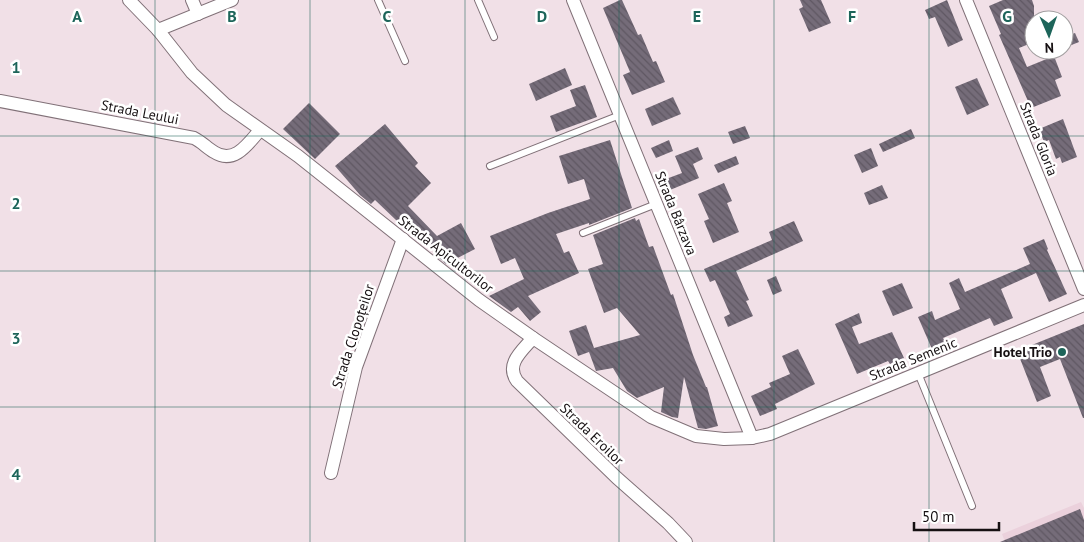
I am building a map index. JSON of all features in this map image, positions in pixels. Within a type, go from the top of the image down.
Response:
[{"type":"street","name":"Strada Apicultorilor","points":[[130,0],[158,30],[192,73],[226,105],[298,156],[479,300],[651,416],[696,436],[724,439],[752,438]]},
{"type":"street","points":[[192,0],[198,14]]},
{"type":"street","points":[[158,30],[232,0]]},
{"type":"street","name":"Strada Bârzava","points":[[573,0],[752,438]]},
{"type":"street","name":"Strada Gloria","points":[[966,0],[1084,289]]},
{"type":"street","name":"Strada Leului","points":[[0,101],[194,138],[215,153],[224,156],[241,152],[260,130]]},
{"type":"street","name":"Strada Clopoțeilor","points":[[331,473],[356,367],[402,239]]},
{"type":"street","name":"Strada Semenic","points":[[752,438],[770,434],[1084,305]]},
{"type":"street","name":"Strada Eroilor","points":[[533,338],[513,363],[512,374],[516,381],[617,478],[668,522],[686,542]]},
{"type":"lane","points":[[378,0],[406,61]]},
{"type":"lane","points":[[478,0],[494,37]]},
{"type":"lane","points":[[490,166],[620,115]]},
{"type":"lane","points":[[583,234],[656,204]]},
{"type":"lane","points":[[918,373],[972,506]]},
{"type":"shaded area","points":[[1081,502],[1084,508],[1084,542],[1005,542],[1002,534]]},
{"type":"building","points":[[622,0],[638,35],[641,34],[653,62],[656,61],[665,82],[632,95],[623,75],[630,72],[603,8]]},
{"type":"building","points":[[800,0],[821,0],[831,23],[809,32],[799,9],[803,7]]},
{"type":"building","points":[[947,0],[963,40],[948,47],[935,17],[929,19],[925,10]]},
{"type":"building","points":[[1003,0],[1032,0],[1034,10],[1024,10],[1024,46],[1019,48],[1027,67],[1044,60],[1056,60],[1062,77],[1055,80],[1061,96],[1031,108],[999,35],[1001,34],[989,6]]},
{"type":"building","points":[[1074,33],[1079,42],[1074,44]]},
{"type":"building","points":[[565,68],[572,85],[536,101],[529,84]]},
{"type":"building","points":[[977,78],[989,105],[967,115],[955,87]]},
{"type":"building","points":[[585,85],[597,117],[556,132],[550,116],[576,106],[570,90]]},
{"type":"building","points":[[673,97],[681,114],[652,126],[645,109]]},
{"type":"building","points":[[309,103],[340,134],[315,159],[283,129]]},
{"type":"building","points":[[1063,119],[1077,157],[1062,163],[1060,157],[1056,159],[1049,140],[1044,142],[1039,129]]},
{"type":"building","points":[[385,124],[418,163],[415,166],[431,183],[408,206],[437,236],[461,223],[475,249],[446,264],[438,257],[426,234],[418,241],[375,200],[371,204],[360,195],[335,166]]},
{"type":"building","points":[[745,126],[750,138],[733,144],[728,132]]},
{"type":"building","points":[[911,129],[915,138],[883,152],[879,144]]},
{"type":"building","points":[[610,140],[632,208],[589,225],[589,223],[556,234],[564,253],[569,251],[579,273],[528,296],[541,312],[530,321],[518,307],[511,312],[489,296],[524,279],[515,258],[501,264],[490,236],[590,199],[584,179],[568,184],[559,156]]},
{"type":"building","points":[[669,140],[673,151],[656,158],[651,148]]},
{"type":"building","points":[[698,147],[703,159],[693,164],[699,178],[670,190],[666,179],[682,173],[675,156]]},
{"type":"building","points":[[871,148],[878,166],[862,173],[854,155]]},
{"type":"building","points":[[736,156],[739,164],[718,173],[714,165]]},
{"type":"building","points":[[724,183],[732,201],[727,203],[739,232],[713,243],[704,221],[709,219],[698,194]]},
{"type":"building","points":[[882,185],[888,198],[869,205],[864,193]]},
{"type":"building","points":[[635,218],[636,221],[639,219],[649,247],[653,246],[671,295],[673,294],[693,355],[707,387],[718,426],[706,429],[698,428],[684,377],[678,418],[672,417],[661,412],[664,387],[637,398],[627,391],[613,368],[596,371],[589,352],[578,356],[569,331],[586,325],[594,348],[640,335],[617,308],[604,313],[588,269],[603,264],[593,235]]},
{"type":"building","points":[[794,221],[803,241],[736,271],[749,300],[746,301],[753,316],[728,327],[724,317],[730,314],[715,280],[710,282],[704,269],[772,240],[769,232]]},
{"type":"building","points":[[1044,239],[1067,294],[1049,302],[1036,273],[1001,289],[1013,318],[994,326],[990,318],[943,338],[946,343],[932,349],[918,317],[932,311],[935,320],[960,309],[949,283],[959,278],[965,292],[1030,264],[1023,248]]},
{"type":"building","points":[[776,276],[782,291],[773,295],[767,280]]},
{"type":"building","points":[[902,283],[913,308],[893,316],[882,291]]},
{"type":"building","points":[[859,313],[862,323],[852,327],[859,344],[892,332],[904,358],[890,364],[888,361],[857,374],[835,324]]},
{"type":"building","points":[[1084,324],[1083,418],[1060,359],[1040,367],[1051,396],[1037,402],[1017,351]]},
{"type":"building","points":[[798,349],[815,384],[775,404],[777,409],[760,416],[751,396],[771,387],[769,383],[790,374],[782,356]]},
{"type":"building","points":[[1080,509],[1084,520],[1084,542],[1000,542]]},
{"type":"place","name":"Hotel Trio","points":[[1062,352]]}]
